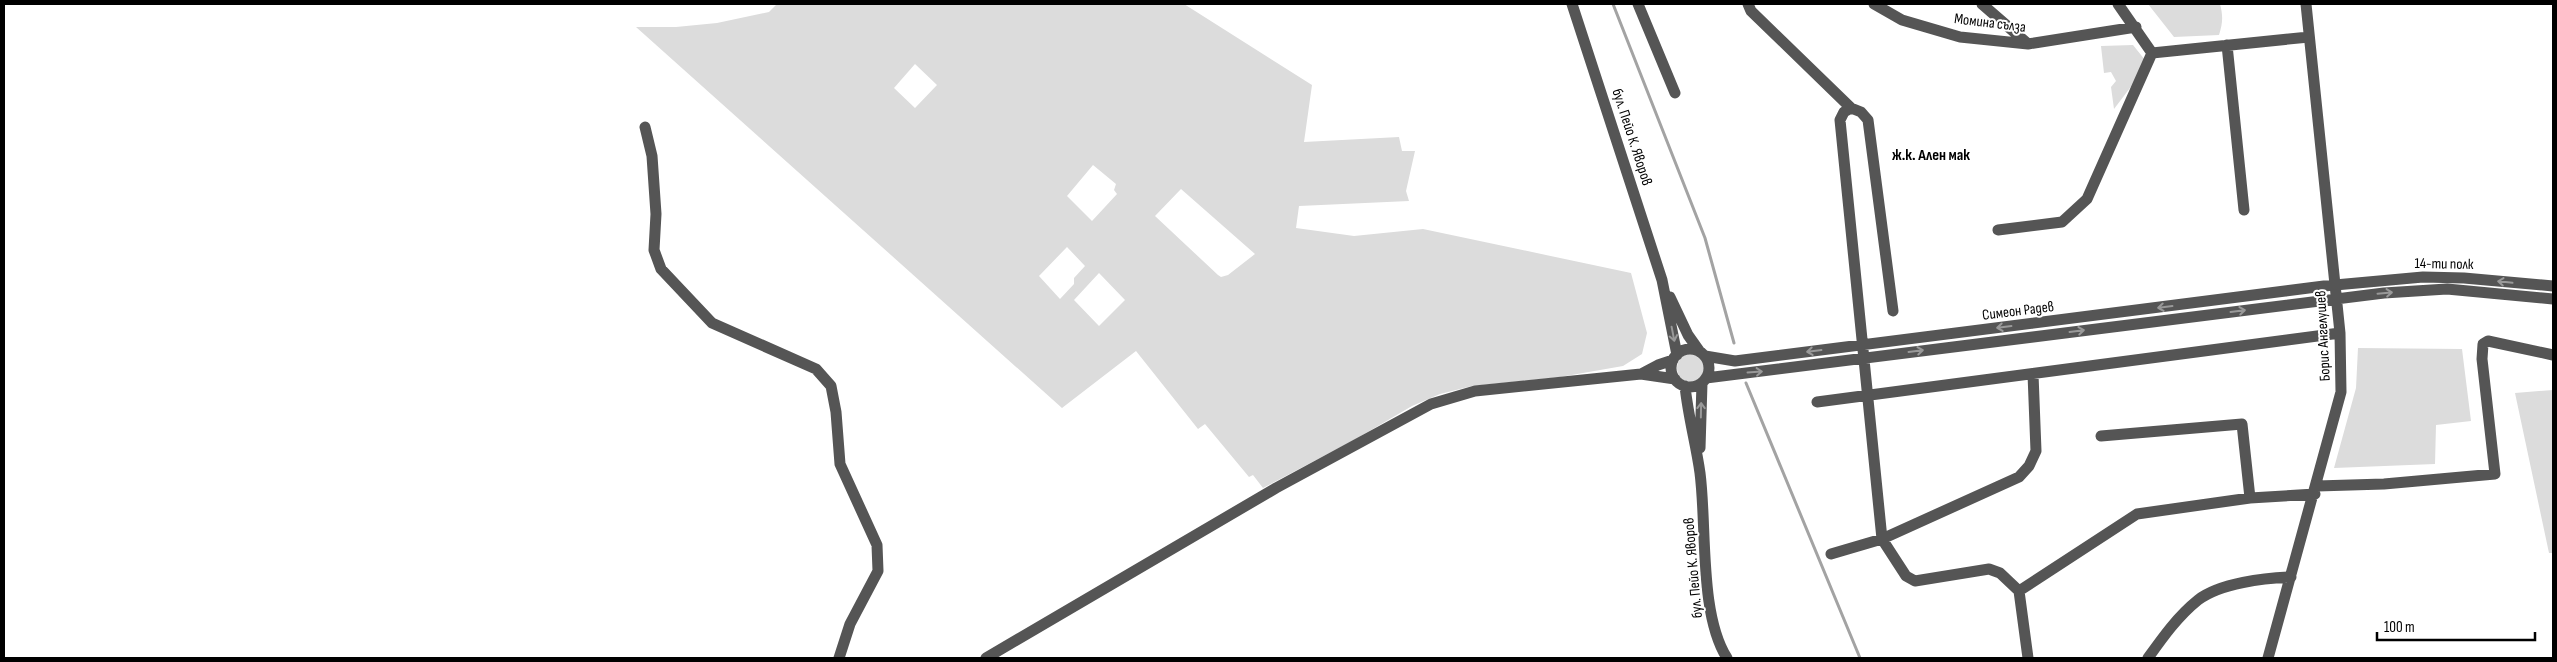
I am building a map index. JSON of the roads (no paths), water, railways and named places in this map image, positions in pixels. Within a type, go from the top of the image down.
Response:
[{"type":"street","name":"бул. Пейо К. Яворов","points":[[1572,4],[1662,280],[1688,336],[1702,354]]},
{"type":"street","points":[[1638,4],[1675,93]]},
{"type":"street","points":[[1748,4],[1751,11],[1851,108],[1861,112],[1868,120],[1893,311]]},
{"type":"street","name":"Момина сълза","points":[[1874,4],[1902,20],[1960,37],[2028,44],[2136,27]]},
{"type":"street","points":[[1982,4],[2028,44]]},
{"type":"street","points":[[2118,4],[2136,27],[2152,53]]},
{"type":"street","name":"Борис Ангелушев","points":[[2268,658],[2316,490],[2341,392],[2340,333],[2306,4]]},
{"type":"street","points":[[2152,53],[2310,37]]},
{"type":"street","points":[[2227,45],[2244,210]]},
{"type":"street","points":[[1998,230],[2062,222],[2087,199],[2152,53]]},
{"type":"street","points":[[1851,108],[1844,112],[1840,120],[1882,539],[1906,576],[1915,581],[1989,570],[2000,573],[2018,591],[2028,658]]},
{"type":"street","points":[[645,127],[652,156],[656,214],[654,250],[661,269],[712,323],[816,369],[831,386],[836,412],[840,464],[877,546],[878,571],[850,624],[839,658]]},
{"type":"street","name":"14-ти полк","points":[[2335,285],[2423,277],[2464,278],[2553,286]]},
{"type":"street","name":"бул. Пейо К. Яворов","points":[[1662,280],[1675,358]]},
{"type":"street","name":"Симеон Радев","points":[[1702,354],[1735,361],[2335,285]]},
{"type":"street","name":"14-ти полк","points":[[2336,298],[2447,289],[2553,299]]},
{"type":"street","name":"Симеон Радев","points":[[1704,380],[1864,357],[2336,298]]},
{"type":"street","points":[[1817,402],[2340,333]]},
{"type":"street","points":[[2018,591],[2137,514],[2316,490],[2494,474],[2482,359],[2483,344],[2488,341],[2553,355]]},
{"type":"street","points":[[986,658],[1259,498],[1431,404],[1475,390],[1641,374],[1675,379],[1685,386],[1697,386],[1704,380],[1709,366],[1702,354],[1686,350],[1675,358],[1658,364],[1641,374]]},
{"type":"street","points":[[1675,358],[1672,366],[1675,379]]},
{"type":"street","points":[[1831,554],[1882,539],[2020,476],[2029,466],[2036,451],[2033,374]]},
{"type":"street","name":"бул. Пейо К. Яворов","points":[[1700,473],[1704,380]]},
{"type":"street","name":"бул. Пейо К. Яворов","points":[[1685,386],[1700,473],[1710,606],[1718,642],[1727,658]]},
{"type":"street","points":[[2101,436],[2242,424],[2250,498]]},
{"type":"street","points":[[2148,658],[2174,623],[2200,599],[2232,586],[2262,578],[2291,577]]},
{"type":"waterway","points":[[1613,4],[1705,238],[1734,343]]},
{"type":"waterway","points":[[1746,383],[1860,658]]},
{"type":"district","name":"ж.к. Ален мак","points":[[1931,155]]}]
